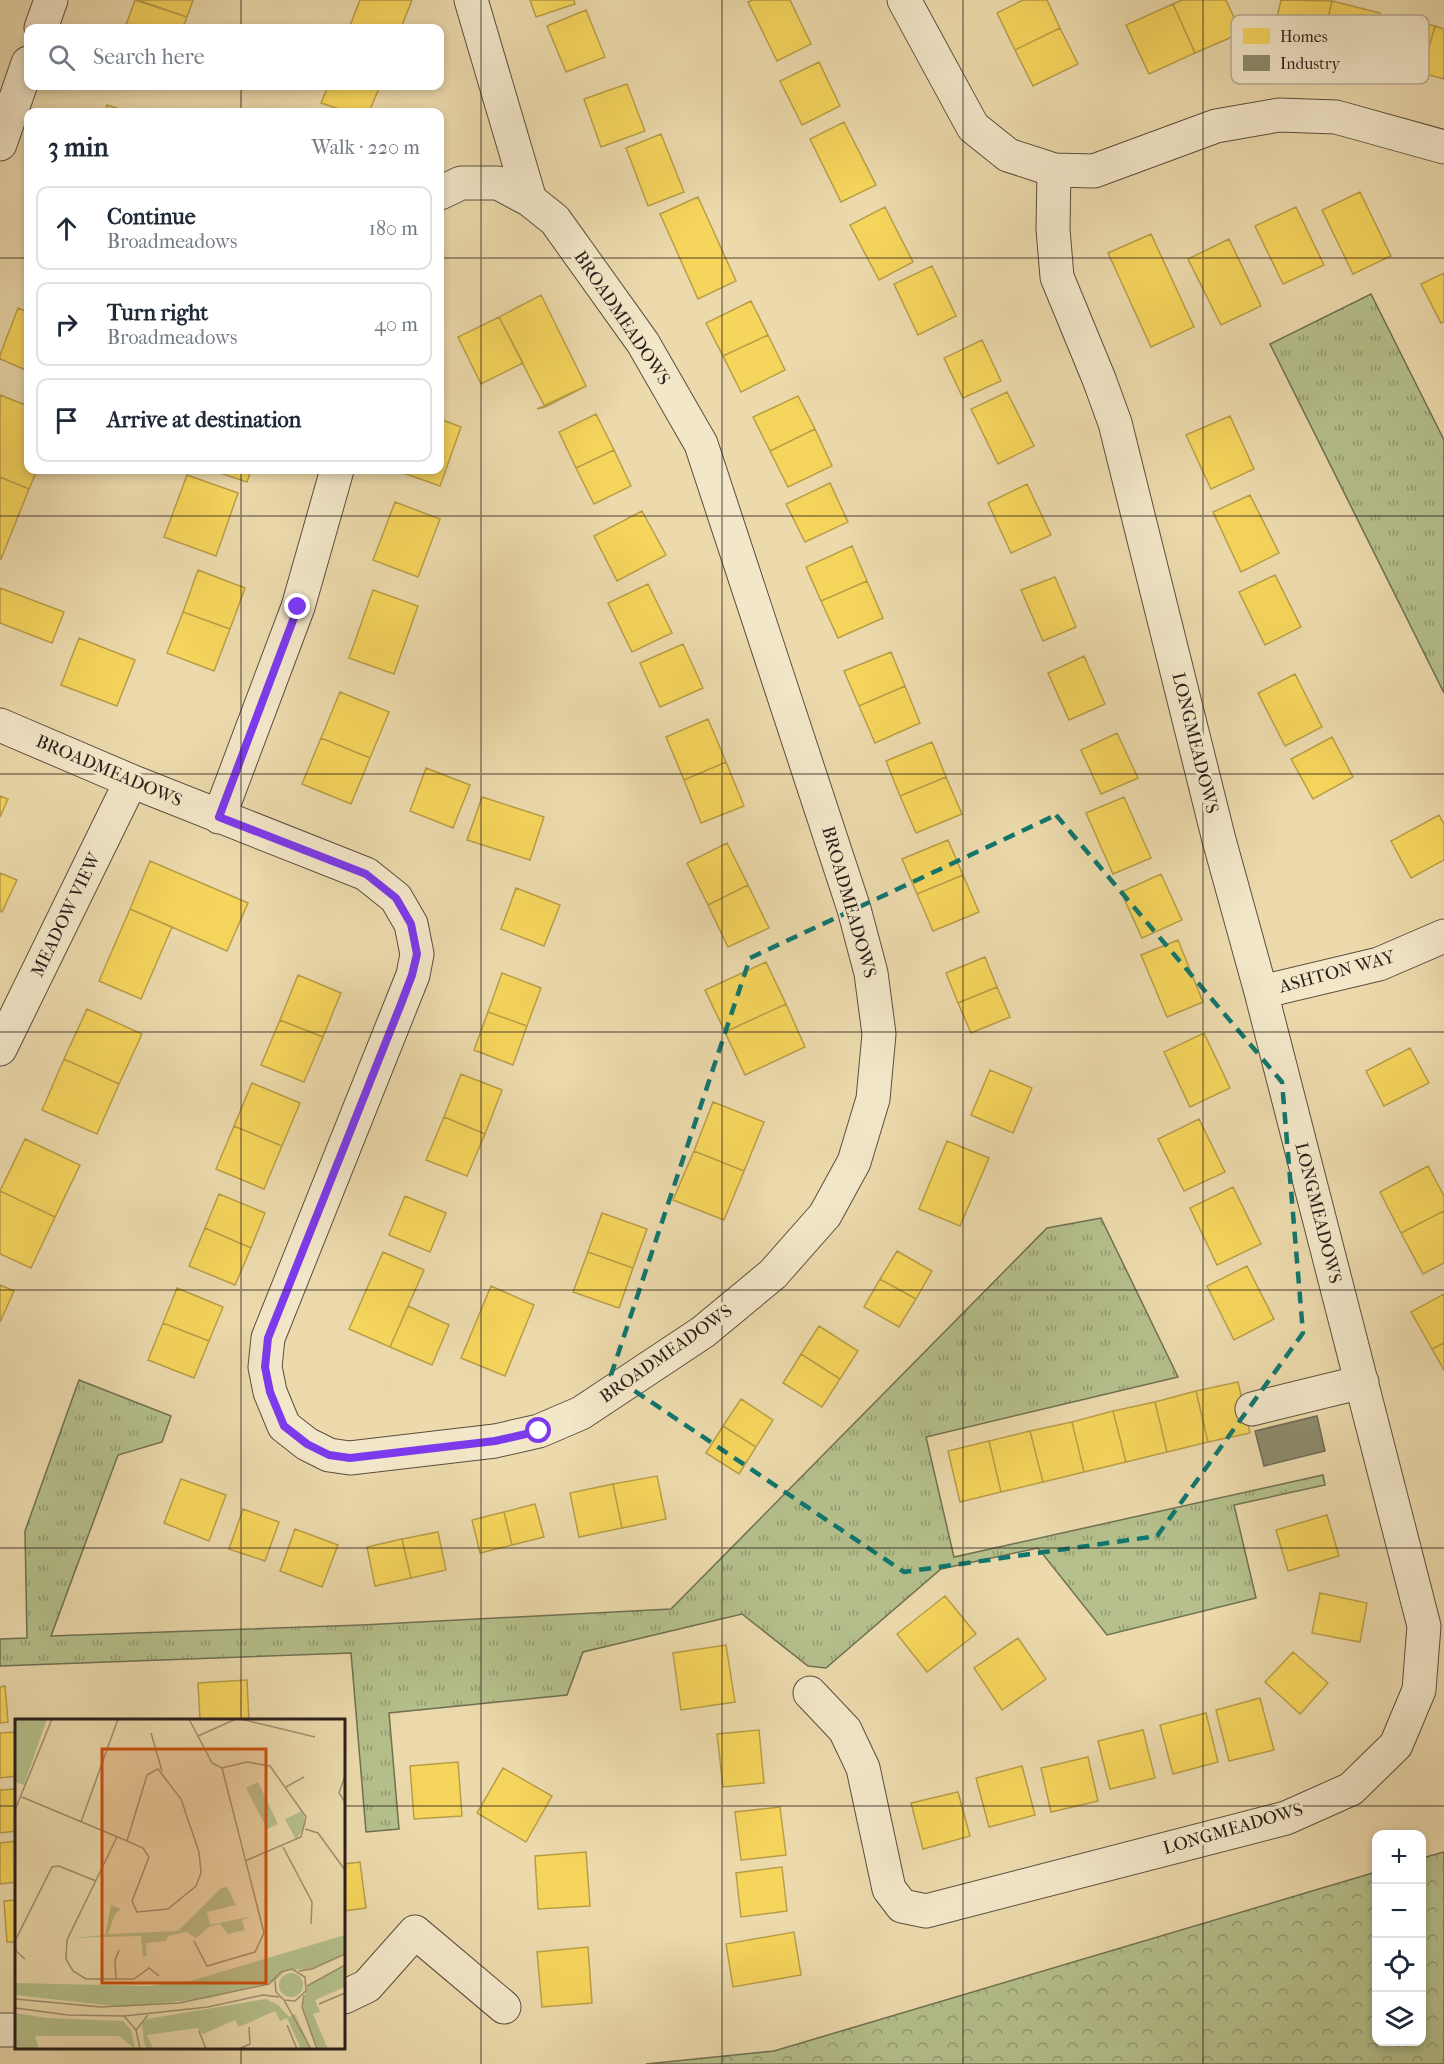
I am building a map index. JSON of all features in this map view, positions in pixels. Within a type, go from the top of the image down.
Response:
[{"type":"street","points":[[42,24],[51,0]]},
{"type":"street","points":[[471,0],[530,200]]},
{"type":"street","points":[[904,0],[973,127],[1008,155],[1054,170],[1094,171],[1216,126],[1279,115],[1336,117],[1444,147]]},
{"type":"street","points":[[0,144],[24,75]]},
{"type":"street","name":"LONGMEADOWS","points":[[810,1693],[845,1730],[863,1768],[889,1889],[902,1906],[926,1911],[1286,1818],[1351,1789],[1396,1745],[1419,1690],[1424,1626],[1362,1382],[1261,992],[1219,840],[1115,423],[1100,380],[1057,277],[1053,229],[1054,170]]},
{"type":"street","name":"BROADMEADOWS","points":[[0,725],[219,817],[366,874],[396,898],[411,924],[417,954],[412,975],[268,1338],[265,1367],[270,1392],[284,1426],[307,1444],[329,1455],[361,1457],[495,1441],[539,1431],[581,1413],[703,1332],[773,1274],[825,1215],[854,1162],[873,1100],[879,1034],[872,973],[854,909],[701,444],[643,343],[555,220],[530,200],[498,183],[461,183],[444,191]]},
{"type":"street","points":[[219,817],[298,607],[336,474]]},
{"type":"street","name":"MEADOW VIEW","points":[[0,1049],[131,781]]},
{"type":"street","name":"ASHTON WAY","points":[[1261,992],[1379,964],[1444,936]]},
{"type":"street","points":[[1252,1409],[1362,1382]]},
{"type":"street","points":[[345,1997],[367,1986],[415,1932],[504,2007]]},
{"type":"highlighted area","points":[[1056,815],[1282,1082],[1303,1333],[1157,1536],[904,1572],[611,1375],[750,958]]},
{"type":"green space","points":[[1371,294],[1444,440],[1444,693],[1270,344]]},
{"type":"green space","points":[[1101,1218],[1178,1377],[926,1437],[954,1557],[1323,1475],[1325,1485],[1234,1505],[1256,1598],[1107,1635],[1038,1548],[941,1569],[826,1668],[808,1666],[742,1614],[583,1652],[567,1695],[389,1713],[399,1829],[366,1832],[351,1653],[0,1666],[0,1639],[27,1638],[25,1531],[79,1380],[171,1416],[162,1442],[118,1455],[51,1636],[362,1625],[671,1609],[1047,1228]]},
{"type":"green space","points":[[1444,1852],[1444,2064],[646,2064],[774,2051],[1372,1873],[1372,2046],[1426,2046],[1426,1857]]},
{"type":"building: Homes","points":[[135,0],[187,17],[184,24],[126,24]]},
{"type":"building: Homes","points":[[138,0],[193,0],[187,17]]},
{"type":"building: Homes","points":[[360,0],[412,0],[403,24],[351,24]]},
{"type":"building: Homes","points":[[530,0],[574,0],[575,4],[536,17]]},
{"type":"building: Homes","points":[[790,0],[811,44],[777,61],[748,2]]},
{"type":"building: Homes","points":[[1023,0],[1047,0],[1060,28],[1015,50],[997,13]]},
{"type":"building: Homes","points":[[1182,0],[1226,0],[1233,15],[1231,15],[1231,37],[1195,53],[1173,4]]},
{"type":"building: Homes","points":[[1281,0],[1332,1],[1329,15],[1278,15]]},
{"type":"building: Homes","points":[[1332,1],[1380,13],[1380,15],[1329,15]]},
{"type":"building: Homes","points":[[1173,4],[1195,53],[1149,74],[1126,25]]},
{"type":"building: Homes","points":[[586,10],[605,57],[566,72],[547,26]]},
{"type":"building: Homes","points":[[1429,24],[1435,26],[1429,48]]},
{"type":"building: Homes","points":[[1435,26],[1444,29],[1444,79],[1429,75],[1429,48]]},
{"type":"building: Homes","points":[[1060,28],[1078,64],[1033,86],[1015,50]]},
{"type":"building: Homes","points":[[819,62],[840,106],[802,125],[780,81]]},
{"type":"building: Homes","points":[[627,84],[645,131],[601,147],[584,99]]},
{"type":"building: Homes","points":[[326,90],[378,90],[371,108],[336,108],[321,103]]},
{"type":"building: Homes","points":[[844,122],[876,185],[841,202],[810,139]]},
{"type":"building: Homes","points":[[661,134],[684,192],[648,206],[626,148]]},
{"type":"building: Homes","points":[[1360,192],[1391,256],[1353,274],[1322,210]]},
{"type":"building: Homes","points":[[698,197],[736,281],[698,299],[660,214]]},
{"type":"building: Homes","points":[[885,207],[913,262],[879,280],[850,225]]},
{"type":"building: Homes","points":[[1296,207],[1324,265],[1283,284],[1255,226]]},
{"type":"building: Homes","points":[[1151,234],[1194,327],[1151,347],[1108,253]]},
{"type":"building: Homes","points":[[1229,239],[1261,306],[1221,325],[1188,259]]},
{"type":"building: Homes","points":[[932,266],[956,316],[918,335],[894,284]]},
{"type":"building: Homes","points":[[1444,273],[1444,322],[1441,323],[1421,284]]},
{"type":"building: Homes","points":[[541,295],[586,386],[545,407],[499,317]]},
{"type":"building: Homes","points":[[751,301],[768,335],[723,356],[706,323]]},
{"type":"building: Homes","points":[[18,308],[24,310],[24,369],[0,359]]},
{"type":"building: Homes","points":[[499,317],[523,363],[481,384],[458,337]]},
{"type":"building: Homes","points":[[768,335],[785,370],[741,392],[723,356]]},
{"type":"building: Homes","points":[[982,340],[1001,381],[963,398],[944,358]]},
{"type":"building: Homes","points":[[586,386],[545,407],[537,409]]},
{"type":"building: Homes","points":[[1007,392],[1034,446],[998,464],[971,409]]},
{"type":"building: Homes","points":[[0,395],[24,404],[24,474],[35,474],[29,489],[0,477]]},
{"type":"building: Homes","points":[[798,396],[815,429],[770,451],[753,417]]},
{"type":"building: Homes","points":[[596,414],[614,450],[576,468],[559,432]]},
{"type":"building: Homes","points":[[1230,416],[1254,469],[1211,489],[1186,435]]},
{"type":"building: Homes","points":[[444,421],[461,427],[440,486],[406,474],[444,474]]},
{"type":"building: Homes","points":[[815,429],[832,466],[788,487],[770,451]]},
{"type":"building: Homes","points":[[614,450],[631,486],[594,504],[576,468]]},
{"type":"building: Homes","points":[[223,474],[250,474],[247,482]]},
{"type":"building: Homes","points":[[187,475],[238,493],[216,556],[164,537]]},
{"type":"building: Homes","points":[[0,477],[29,489],[1,559],[0,559]]},
{"type":"building: Homes","points":[[830,483],[848,522],[805,542],[786,504]]},
{"type":"building: Homes","points":[[1027,484],[1051,535],[1011,553],[988,503]]},
{"type":"building: Homes","points":[[1250,495],[1279,553],[1241,572],[1213,512]]},
{"type":"building: Homes","points":[[395,502],[440,519],[418,577],[373,560]]},
{"type":"building: Homes","points":[[642,511],[666,555],[617,581],[594,536]]},
{"type":"building: Homes","points":[[852,546],[867,581],[821,601],[806,567]]},
{"type":"building: Homes","points":[[198,570],[245,588],[230,629],[183,612]]},
{"type":"building: Homes","points":[[1275,575],[1301,627],[1265,645],[1239,592]]},
{"type":"building: Homes","points":[[1055,577],[1076,627],[1043,641],[1021,590]]},
{"type":"building: Homes","points":[[867,581],[883,618],[838,638],[821,601]]},
{"type":"building: Homes","points":[[648,584],[672,633],[632,652],[608,603]]},
{"type":"building: Homes","points":[[0,588],[64,612],[52,643],[0,623]]},
{"type":"building: Homes","points":[[373,590],[418,606],[394,674],[349,658]]},
{"type":"building: Homes","points":[[183,612],[230,629],[214,671],[167,653]]},
{"type":"building: Homes","points":[[79,638],[135,660],[117,706],[61,685]]},
{"type":"building: Homes","points":[[683,644],[703,688],[660,707],[640,663]]},
{"type":"building: Homes","points":[[891,652],[905,686],[859,706],[844,671]]},
{"type":"building: Homes","points":[[1084,656],[1105,704],[1069,720],[1048,673]]},
{"type":"building: Homes","points":[[1295,674],[1322,727],[1285,746],[1258,693]]},
{"type":"building: Homes","points":[[905,686],[920,723],[875,743],[859,706]]},
{"type":"building: Homes","points":[[340,692],[389,712],[370,758],[321,738]]},
{"type":"building: Homes","points":[[708,719],[726,762],[684,780],[666,737]]},
{"type":"building: Homes","points":[[1117,733],[1138,778],[1101,794],[1081,750]]},
{"type":"building: Homes","points":[[1332,737],[1353,777],[1313,799],[1291,759]]},
{"type":"building: Homes","points":[[321,738],[370,758],[351,804],[302,784]]},
{"type":"building: Homes","points":[[932,742],[946,777],[900,796],[886,761]]},
{"type":"building: Homes","points":[[726,762],[744,806],[701,823],[684,780]]},
{"type":"building: Homes","points":[[426,768],[470,785],[453,828],[410,811]]},
{"type":"building: Homes","points":[[946,777],[962,814],[916,833],[900,796]]},
{"type":"building: Homes","points":[[0,796],[8,799],[0,817]]},
{"type":"building: Homes","points":[[482,797],[544,817],[530,860],[467,840]]},
{"type":"building: Homes","points":[[1124,797],[1151,858],[1113,874],[1086,813]]},
{"type":"building: Homes","points":[[1439,815],[1444,824],[1444,860],[1411,878],[1391,841]]},
{"type":"building: Homes","points":[[948,840],[963,875],[917,894],[902,859]]},
{"type":"building: Homes","points":[[727,843],[748,885],[708,905],[687,863]]},
{"type":"building: Homes","points":[[150,861],[248,903],[227,951],[130,909]]},
{"type":"building: Homes","points":[[0,873],[17,880],[2,912],[0,911]]},
{"type":"building: Homes","points":[[1161,874],[1182,920],[1142,938],[1121,892]]},
{"type":"building: Homes","points":[[963,875],[979,912],[933,931],[917,894]]},
{"type":"building: Homes","points":[[748,885],[769,928],[728,947],[708,905]]},
{"type":"building: Homes","points":[[516,888],[560,905],[544,946],[501,929]]},
{"type":"building: Homes","points":[[130,909],[172,927],[141,999],[99,981]]},
{"type":"building: Homes","points":[[1178,940],[1203,1002],[1167,1017],[1141,955]]},
{"type":"building: Homes","points":[[985,957],[997,987],[958,1003],[946,973]]},
{"type":"building: Homes","points":[[766,962],[786,1004],[725,1032],[705,990]]},
{"type":"building: Homes","points":[[502,973],[541,988],[527,1026],[488,1012]]},
{"type":"building: Homes","points":[[298,975],[341,993],[323,1037],[280,1020]]},
{"type":"building: Homes","points":[[997,987],[1010,1017],[971,1033],[958,1003]]},
{"type":"building: Homes","points":[[786,1004],[805,1047],[745,1075],[725,1032]]},
{"type":"building: Homes","points":[[87,1009],[142,1034],[119,1084],[64,1059]]},
{"type":"building: Homes","points":[[488,1012],[527,1026],[513,1065],[474,1050]]},
{"type":"building: Homes","points":[[280,1020],[323,1037],[304,1082],[261,1065]]},
{"type":"building: Homes","points":[[1204,1033],[1230,1088],[1190,1107],[1164,1052]]},
{"type":"building: Homes","points":[[1410,1048],[1429,1083],[1384,1106],[1366,1071]]},
{"type":"building: Homes","points":[[64,1059],[119,1084],[97,1134],[42,1110]]},
{"type":"building: Homes","points":[[990,1070],[1032,1088],[1013,1133],[971,1115]]},
{"type":"building: Homes","points":[[461,1074],[502,1090],[485,1134],[444,1117]]},
{"type":"building: Homes","points":[[252,1083],[300,1103],[282,1146],[234,1126]]},
{"type":"building: Homes","points":[[713,1102],[764,1122],[744,1171],[694,1151]]},
{"type":"building: Homes","points":[[444,1117],[485,1134],[467,1176],[426,1160]]},
{"type":"building: Homes","points":[[1199,1119],[1225,1172],[1184,1191],[1158,1139]]},
{"type":"building: Homes","points":[[234,1126],[282,1146],[264,1189],[216,1169]]},
{"type":"building: Homes","points":[[25,1139],[80,1165],[55,1217],[0,1191]]},
{"type":"building: Homes","points":[[947,1141],[989,1158],[960,1226],[919,1209]]},
{"type":"building: Homes","points":[[694,1151],[744,1171],[724,1220],[673,1200]]},
{"type":"building: Homes","points":[[1428,1166],[1444,1196],[1444,1211],[1401,1233],[1380,1192]]},
{"type":"building: Homes","points":[[1233,1187],[1261,1244],[1217,1265],[1190,1208]]},
{"type":"building: Homes","points":[[0,1191],[55,1217],[31,1268],[0,1254]]},
{"type":"building: Homes","points":[[219,1194],[265,1213],[251,1248],[205,1228]]},
{"type":"building: Homes","points":[[405,1196],[446,1213],[430,1252],[389,1235]]},
{"type":"building: Homes","points":[[1444,1211],[1444,1263],[1423,1274],[1401,1233]]},
{"type":"building: Homes","points":[[602,1213],[647,1229],[633,1268],[588,1252]]},
{"type":"building: Homes","points":[[205,1228],[251,1248],[235,1285],[189,1266]]},
{"type":"building: Homes","points":[[897,1251],[932,1271],[916,1299],[880,1279]]},
{"type":"building: Homes","points":[[383,1252],[424,1270],[390,1347],[349,1329]]},
{"type":"building: Homes","points":[[588,1252],[633,1268],[619,1308],[573,1292]]},
{"type":"building: Homes","points":[[1247,1266],[1274,1319],[1234,1340],[1207,1286]]},
{"type":"building: Homes","points":[[880,1279],[916,1299],[899,1327],[864,1307]]},
{"type":"building: Homes","points":[[0,1285],[14,1291],[0,1322]]},
{"type":"building: Homes","points":[[491,1286],[534,1305],[505,1376],[461,1358]]},
{"type":"building: Homes","points":[[177,1288],[223,1307],[209,1341],[163,1323]]},
{"type":"building: Homes","points":[[1444,1294],[1444,1343],[1432,1349],[1411,1312]]},
{"type":"building: Homes","points":[[408,1306],[449,1325],[432,1365],[390,1347]]},
{"type":"building: Homes","points":[[163,1323],[209,1341],[194,1378],[148,1360]]},
{"type":"building: Homes","points":[[819,1326],[858,1351],[840,1379],[801,1354]]},
{"type":"building: Homes","points":[[1444,1343],[1444,1370],[1432,1349]]},
{"type":"building: Homes","points":[[801,1354],[840,1379],[822,1407],[783,1383]]},
{"type":"building: Homes","points":[[1238,1382],[1250,1433],[1208,1442],[1196,1391]]},
{"type":"building: Homes","points":[[1196,1391],[1208,1442],[1167,1452],[1155,1402]]},
{"type":"building: Homes","points":[[741,1399],[773,1420],[756,1447],[723,1426]]},
{"type":"building: Homes","points":[[1155,1402],[1167,1452],[1126,1462],[1113,1411]]},
{"type":"building: Homes","points":[[1113,1411],[1126,1462],[1084,1472],[1072,1422]]},
{"type":"building: Homes","points":[[1072,1422],[1084,1472],[1043,1482],[1030,1431]]},
{"type":"building: Homes","points":[[723,1426],[756,1447],[739,1474],[706,1453]]},
{"type":"building: Homes","points":[[1030,1431],[1043,1482],[1001,1492],[989,1441]]},
{"type":"building: Homes","points":[[989,1441],[1001,1492],[960,1502],[948,1451]]},
{"type":"building: Homes","points":[[657,1476],[666,1519],[622,1528],[613,1484]]},
{"type":"building: Homes","points":[[181,1479],[226,1495],[209,1541],[164,1523]]},
{"type":"building: Homes","points":[[613,1484],[622,1528],[579,1537],[570,1493]]},
{"type":"building: Homes","points":[[535,1504],[544,1537],[512,1545],[504,1512]]},
{"type":"building: Homes","points":[[243,1509],[279,1522],[265,1561],[229,1549]]},
{"type":"building: Homes","points":[[504,1512],[512,1545],[480,1553],[472,1520]]},
{"type":"building: Homes","points":[[1327,1515],[1339,1556],[1288,1571],[1276,1530]]},
{"type":"building: Homes","points":[[295,1529],[338,1545],[322,1587],[280,1571]]},
{"type":"building: Homes","points":[[438,1532],[446,1570],[411,1578],[402,1539]]},
{"type":"building: Homes","points":[[402,1539],[411,1578],[375,1586],[367,1547]]},
{"type":"building: Homes","points":[[1320,1593],[1367,1603],[1360,1642],[1312,1633]]},
{"type":"building: Homes","points":[[945,1596],[976,1634],[927,1672],[897,1634]]},
{"type":"building: Homes","points":[[1018,1638],[1046,1679],[1002,1710],[974,1668]]},
{"type":"building: Homes","points":[[726,1645],[735,1702],[681,1710],[673,1653]]},
{"type":"building: Homes","points":[[1293,1652],[1328,1683],[1300,1714],[1265,1682]]},
{"type":"building: Homes","points":[[247,1680],[249,1719],[200,1719],[198,1683]]},
{"type":"building: Homes","points":[[5,1686],[8,1722],[0,1723],[0,1687]]},
{"type":"building: Homes","points":[[1260,1698],[1274,1750],[1229,1761],[1216,1710]]},
{"type":"building: Homes","points":[[1206,1713],[1218,1762],[1173,1774],[1160,1725]]},
{"type":"building: Homes","points":[[759,1730],[764,1783],[723,1787],[717,1734]]},
{"type":"building: Homes","points":[[1143,1730],[1155,1778],[1110,1789],[1098,1741]]},
{"type":"building: Homes","points":[[15,1732],[15,1776],[0,1778],[0,1733]]},
{"type":"building: Homes","points":[[1088,1757],[1098,1801],[1051,1812],[1041,1768]]},
{"type":"building: Homes","points":[[458,1762],[462,1816],[414,1819],[410,1766]]},
{"type":"building: Homes","points":[[1022,1766],[1035,1815],[989,1827],[976,1778]]},
{"type":"building: Homes","points":[[503,1768],[552,1796],[526,1842],[477,1813]]},
{"type":"building: Homes","points":[[15,1789],[15,1831],[0,1833],[0,1790]]},
{"type":"building: Homes","points":[[958,1792],[970,1836],[923,1849],[911,1803]]},
{"type":"building: Homes","points":[[780,1807],[786,1855],[741,1860],[735,1812]]},
{"type":"building: Homes","points":[[15,1841],[15,1882],[0,1884],[0,1843]]},
{"type":"building: Homes","points":[[586,1852],[590,1906],[538,1909],[535,1856]]},
{"type":"building: Homes","points":[[360,1862],[366,1908],[345,1911],[345,1864]]},
{"type":"building: Homes","points":[[782,1867],[787,1911],[741,1917],[736,1873]]},
{"type":"building: Homes","points":[[15,1900],[15,1942],[7,1942],[4,1901]]},
{"type":"building: Homes","points":[[794,1932],[801,1975],[733,1987],[726,1944]]},
{"type":"building: Homes","points":[[588,1947],[592,2003],[542,2007],[537,1952]]},
{"type":"building: Industry","points":[[1317,1416],[1325,1451],[1264,1466],[1255,1431]]},
{"type":"route","points":[[298,607],[219,817],[366,874],[396,898],[411,924],[417,954],[401,1004],[268,1338],[265,1367],[270,1392],[284,1426],[307,1444],[329,1455],[350,1458],[495,1441],[539,1431]]}]
